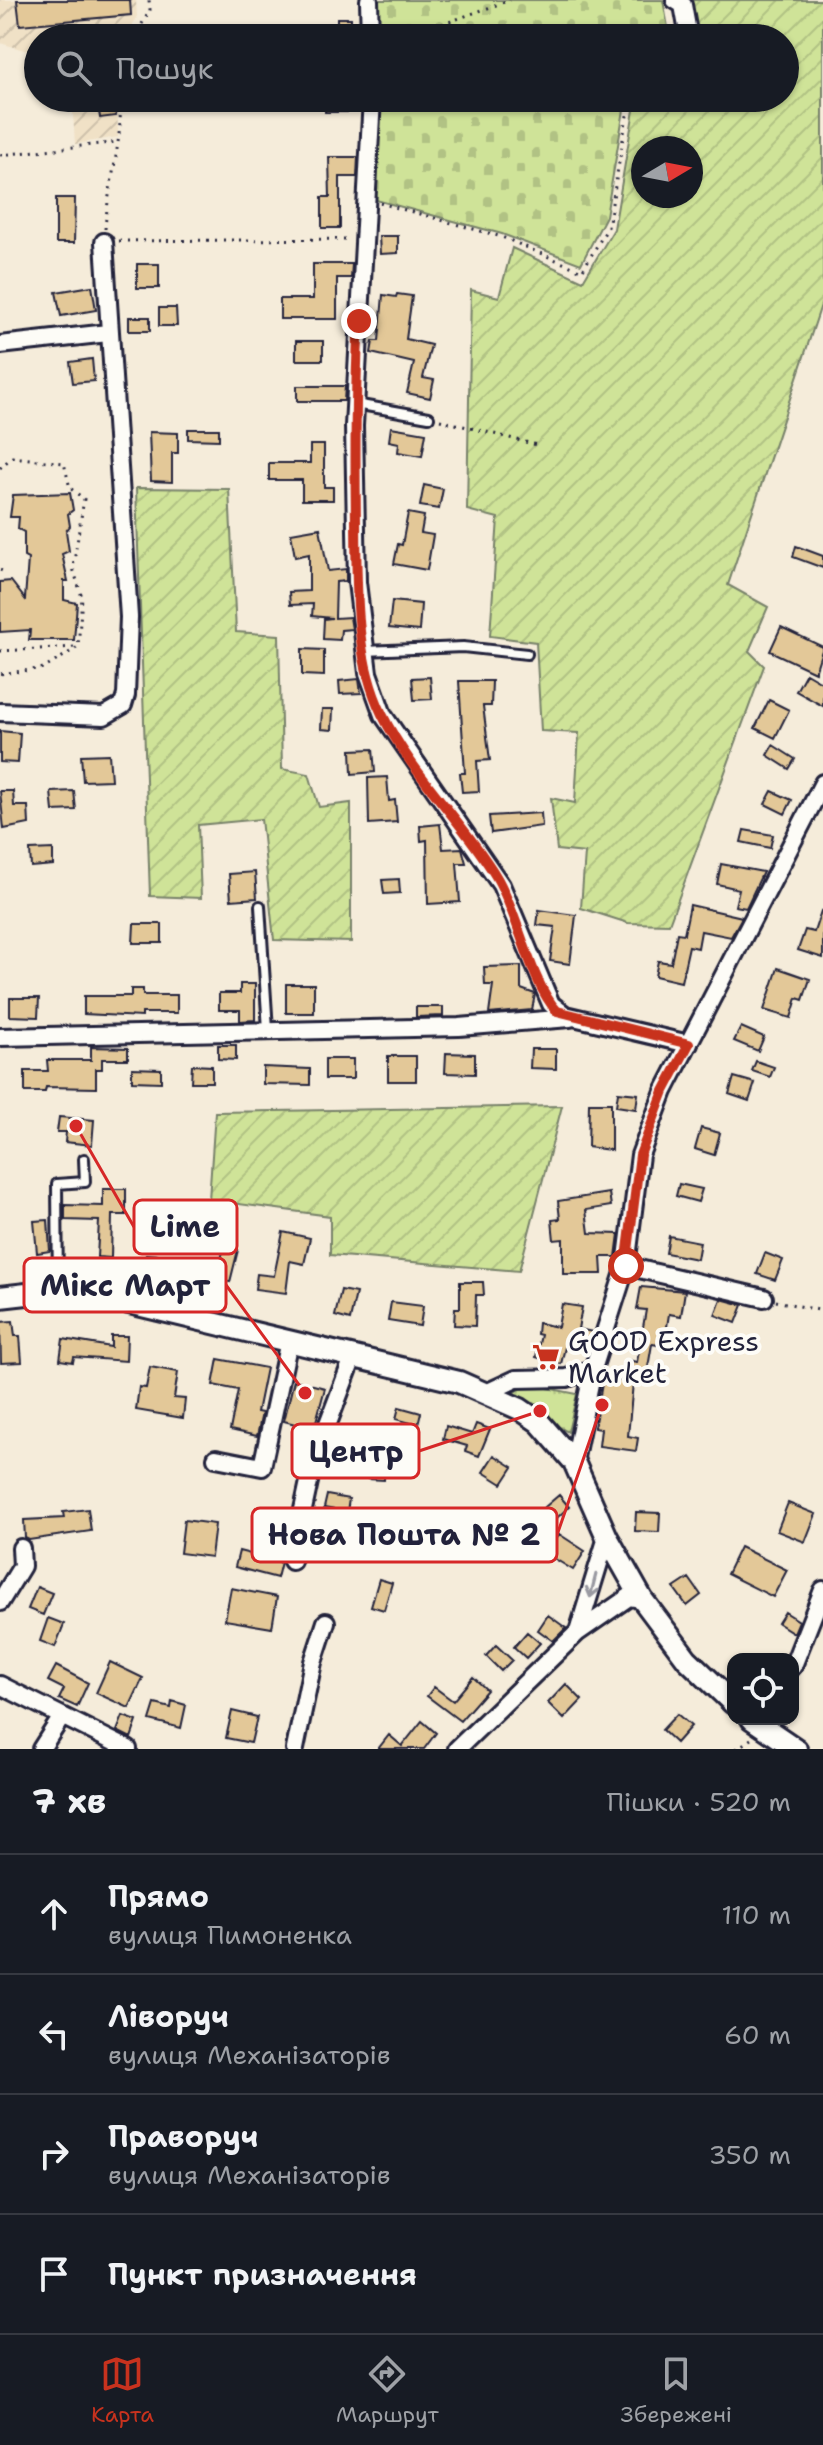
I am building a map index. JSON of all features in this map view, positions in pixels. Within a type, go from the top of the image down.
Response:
[{"type":"street","points":[[369,0],[370,24]]},
{"type":"street","points":[[673,0],[677,24]]},
{"type":"street","points":[[673,0],[683,5],[686,24]]},
{"type":"street","points":[[371,112],[354,404],[357,582],[364,651],[383,715],[501,885],[545,993],[557,1011],[689,1044]]},
{"type":"street","points":[[0,712],[104,716],[123,705],[129,617],[104,242]]},
{"type":"street","points":[[0,345],[108,333]]},
{"type":"street","points":[[574,1462],[593,1369],[626,1266],[640,1155],[664,1091],[823,783]]},
{"type":"street","points":[[540,1020],[548,1011],[545,993]]},
{"type":"street","points":[[0,1037],[459,1027],[575,1017]]},
{"type":"street","points":[[626,1266],[764,1298]]},
{"type":"street","points":[[0,1297],[71,1289],[354,1355],[488,1392],[539,1422],[574,1462],[635,1593],[687,1659],[727,1697]]},
{"type":"street","points":[[216,1458],[262,1467],[289,1341]]},
{"type":"street","points":[[292,1561],[313,1463],[354,1355]]},
{"type":"street","points":[[488,1392],[516,1379],[567,1378],[593,1369]]},
{"type":"street","points":[[577,1633],[607,1537]]},
{"type":"street","points":[[0,1602],[22,1566],[21,1548]]},
{"type":"street","points":[[798,1653],[823,1590]]},
{"type":"street","points":[[457,1749],[577,1633],[635,1593]]},
{"type":"street","points":[[295,1749],[313,1662],[326,1622]]},
{"type":"street","points":[[0,1685],[128,1749]]},
{"type":"street","points":[[41,1749],[61,1718]]},
{"type":"street","points":[[764,1725],[796,1749]]},
{"type":"lane","points":[[354,404],[429,417]]},
{"type":"lane","points":[[364,651],[463,647],[527,654]]},
{"type":"lane","points":[[260,906],[268,1030]]},
{"type":"lane","points":[[58,1291],[57,1184],[85,1182],[84,1159]]},
{"type":"path","points":[[142,24],[150,10],[149,0]]},
{"type":"path","points":[[443,24],[510,0]]},
{"type":"path","points":[[121,112],[123,132],[108,194],[104,242],[363,239]]},
{"type":"path","points":[[367,202],[383,203],[502,237],[582,271],[608,227],[628,112]]},
{"type":"path","points":[[0,155],[119,142]]},
{"type":"path","points":[[429,417],[537,445]]},
{"type":"path","points":[[0,468],[12,457],[64,463],[70,488],[84,499],[73,568],[82,597],[78,647]]},
{"type":"path","points":[[0,651],[78,647]]},
{"type":"path","points":[[0,674],[45,668],[78,647]]},
{"type":"path","points":[[764,1298],[823,1311]]},
{"type":"shaded area","points":[[0,0],[136,0],[137,18],[133,24],[24,24],[24,50],[0,43]]},
{"type":"shaded area","points":[[73,112],[117,112],[118,137],[75,144]]},
{"type":"green space","points":[[376,0],[663,0],[667,24],[377,24]]},
{"type":"green space","points":[[689,0],[823,0],[823,299],[728,585],[768,607],[749,651],[764,666],[669,924],[628,923],[581,908],[585,853],[557,850],[551,798],[575,803],[579,733],[541,731],[536,642],[490,636],[498,518],[467,510],[471,290],[499,297],[512,248],[583,281],[614,229],[634,112],[799,112],[799,24],[693,24]]},
{"type":"green space","points":[[379,112],[624,112],[606,216],[581,264],[502,234],[376,200]]},
{"type":"green space","points":[[136,488],[229,489],[236,632],[279,635],[282,769],[309,774],[319,807],[351,803],[351,942],[274,940],[261,819],[198,825],[201,898],[150,896]]},
{"type":"green space","points":[[562,1106],[519,1271],[330,1255],[330,1216],[209,1200],[215,1112]]},
{"type":"green space","points":[[527,1384],[577,1394],[568,1432],[551,1422],[548,1412],[534,1403],[525,1406],[510,1395]]},
{"type":"building","points":[[17,0],[130,0],[131,15],[20,25]]},
{"type":"building","points":[[337,18],[351,18],[351,24],[337,24]]},
{"type":"building","points":[[99,112],[115,112],[116,116],[100,118]]},
{"type":"building","points":[[329,157],[358,157],[357,177],[340,177],[340,228],[322,228],[322,197],[330,197]]},
{"type":"building","points":[[56,198],[75,198],[74,243],[56,243]]},
{"type":"building","points":[[379,236],[398,236],[398,253],[380,254]]},
{"type":"building","points":[[137,264],[159,264],[159,288],[137,288]]},
{"type":"building","points":[[313,264],[352,264],[351,278],[337,278],[337,319],[280,319],[280,299],[313,299]]},
{"type":"building","points":[[92,286],[96,310],[61,316],[56,292]]},
{"type":"building","points":[[397,294],[412,296],[406,339],[431,345],[423,378],[434,380],[430,398],[407,393],[414,363],[371,353],[373,341],[379,341],[383,295],[396,297]]},
{"type":"building","points":[[159,308],[176,308],[177,326],[159,326]]},
{"type":"building","points":[[129,317],[150,317],[150,331],[129,331]]},
{"type":"building","points":[[296,341],[323,341],[323,360],[296,360]]},
{"type":"building","points":[[92,359],[94,381],[73,383],[70,362]]},
{"type":"building","points":[[297,386],[345,386],[344,401],[297,401]]},
{"type":"building","points":[[391,427],[426,433],[422,456],[398,452],[399,443],[389,441]]},
{"type":"building","points":[[188,429],[219,429],[219,440],[188,439]]},
{"type":"building","points":[[149,432],[178,433],[178,453],[172,453],[172,482],[151,481]]},
{"type":"building","points":[[310,445],[324,445],[324,487],[333,487],[333,500],[302,500],[302,480],[269,480],[269,463],[310,463]]},
{"type":"building","points":[[424,485],[443,489],[439,509],[420,506]]},
{"type":"building","points":[[70,493],[73,510],[68,514],[70,526],[66,531],[69,551],[62,554],[68,581],[64,581],[64,600],[77,603],[74,640],[29,640],[30,630],[0,632],[0,582],[11,581],[25,599],[28,559],[24,557],[24,532],[18,529],[19,517],[10,517],[13,495]]},
{"type":"building","points":[[408,513],[424,516],[421,533],[433,535],[427,570],[394,564],[398,544],[402,545]]},
{"type":"building","points":[[320,528],[328,571],[346,569],[346,581],[336,582],[335,618],[350,617],[352,629],[341,630],[340,640],[323,639],[324,619],[332,618],[312,616],[313,604],[290,605],[289,592],[309,591],[309,554],[295,557],[291,533]]},
{"type":"building","points":[[796,546],[823,556],[823,568],[793,557]]},
{"type":"building","points":[[392,601],[421,604],[419,631],[389,628]]},
{"type":"building","points":[[781,627],[823,647],[815,672],[770,651]]},
{"type":"building","points":[[302,649],[324,650],[324,676],[302,675]]},
{"type":"building","points":[[806,673],[823,683],[823,706],[796,691]]},
{"type":"building","points":[[430,677],[432,699],[414,700],[412,678]]},
{"type":"building","points":[[359,679],[361,693],[340,694],[339,681]]},
{"type":"building","points":[[459,681],[492,681],[491,706],[483,706],[490,760],[477,761],[479,791],[462,792],[460,773],[465,773]]},
{"type":"building","points":[[769,700],[789,710],[775,738],[755,728]]},
{"type":"building","points":[[322,709],[333,709],[332,730],[321,729]]},
{"type":"building","points":[[0,731],[20,733],[18,763],[0,762]]},
{"type":"building","points":[[773,745],[795,759],[789,769],[767,755]]},
{"type":"building","points":[[373,749],[375,772],[352,774],[351,750]]},
{"type":"building","points":[[109,754],[111,780],[83,781],[81,755]]},
{"type":"building","points":[[387,777],[389,801],[395,800],[397,822],[369,824],[368,778]]},
{"type":"building","points":[[0,791],[13,791],[14,806],[28,806],[29,824],[4,829]]},
{"type":"building","points":[[74,791],[76,810],[53,811],[51,792]]},
{"type":"building","points":[[772,791],[792,800],[785,814],[765,804]]},
{"type":"building","points":[[541,813],[542,826],[491,833],[489,816]]},
{"type":"building","points":[[440,824],[443,849],[462,848],[466,863],[457,863],[460,902],[428,904],[427,840],[421,841],[420,826]]},
{"type":"building","points":[[744,830],[773,835],[770,848],[741,842]]},
{"type":"building","points":[[53,849],[53,865],[31,867],[30,850]]},
{"type":"building","points":[[721,864],[763,872],[746,908],[735,906],[739,889],[717,884]]},
{"type":"building","points":[[255,872],[257,898],[231,900],[229,874]]},
{"type":"building","points":[[399,879],[400,893],[384,894],[382,880]]},
{"type":"building","points":[[690,905],[742,917],[731,937],[701,931],[698,948],[689,946],[681,982],[655,976],[658,961],[671,963],[677,933],[684,934]]},
{"type":"building","points":[[539,910],[576,915],[570,964],[550,961],[555,927],[537,925]]},
{"type":"building","points":[[821,911],[823,958],[798,950],[805,930],[814,932]]},
{"type":"building","points":[[134,924],[162,924],[162,943],[133,943]]},
{"type":"building","points":[[521,966],[521,989],[535,994],[532,1010],[489,1014],[493,985],[485,985],[484,967]]},
{"type":"building","points":[[778,968],[810,979],[803,1000],[797,998],[791,1018],[764,1010]]},
{"type":"building","points":[[240,984],[255,984],[255,1020],[240,1021],[240,1010],[219,1010],[219,993],[240,993]]},
{"type":"building","points":[[286,984],[314,984],[314,1013],[286,1013]]},
{"type":"building","points":[[131,989],[143,989],[143,995],[177,995],[177,1013],[142,1013],[142,1017],[84,1014],[84,996],[131,996]]},
{"type":"building","points":[[10,998],[39,998],[38,1017],[10,1016]]},
{"type":"building","points":[[416,1007],[443,1007],[443,1016],[416,1017]]},
{"type":"building","points":[[741,1027],[764,1037],[758,1051],[734,1041]]},
{"type":"building","points":[[218,1045],[236,1045],[236,1060],[218,1059]]},
{"type":"building","points":[[91,1047],[128,1048],[128,1059],[102,1059],[102,1069],[96,1069],[96,1088],[46,1087],[45,1092],[25,1092],[25,1071],[48,1071],[47,1060],[91,1060]]},
{"type":"building","points":[[531,1049],[556,1049],[556,1069],[530,1068]]},
{"type":"building","points":[[446,1053],[475,1054],[475,1074],[445,1073]]},
{"type":"building","points":[[388,1056],[416,1056],[416,1081],[388,1081]]},
{"type":"building","points":[[325,1059],[353,1059],[353,1079],[325,1079]]},
{"type":"building","points":[[756,1061],[774,1067],[770,1077],[752,1071]]},
{"type":"building","points":[[192,1065],[212,1066],[212,1082],[191,1082]]},
{"type":"building","points":[[263,1067],[310,1069],[310,1085],[263,1084]]},
{"type":"building","points":[[132,1068],[161,1069],[161,1082],[132,1081]]},
{"type":"building","points":[[734,1077],[755,1083],[749,1101],[729,1094]]},
{"type":"building","points":[[618,1092],[638,1094],[636,1109],[616,1106]]},
{"type":"building","points":[[589,1103],[611,1103],[611,1150],[588,1147]]},
{"type":"building","points":[[59,1117],[94,1120],[92,1145],[65,1142],[66,1132],[57,1132]]},
{"type":"building","points":[[701,1128],[720,1133],[714,1155],[695,1149]]},
{"type":"building","points":[[679,1184],[702,1189],[698,1202],[676,1196]]},
{"type":"building","points":[[103,1189],[126,1189],[126,1215],[112,1215],[111,1258],[97,1257],[99,1221],[65,1220],[65,1205],[103,1206]]},
{"type":"building","points":[[609,1193],[611,1206],[586,1210],[589,1233],[619,1234],[616,1257],[601,1257],[602,1274],[563,1274],[563,1239],[554,1240],[552,1220],[560,1219],[558,1201]]},
{"type":"building","points":[[48,1220],[50,1251],[37,1253],[34,1221]]},
{"type":"building","points":[[283,1232],[310,1238],[304,1264],[290,1261],[286,1293],[255,1289],[257,1274],[274,1276]]},
{"type":"building","points":[[669,1236],[700,1242],[697,1259],[666,1253]]},
{"type":"building","points":[[224,1247],[238,1250],[230,1282],[216,1279]]},
{"type":"building","points":[[765,1253],[783,1260],[775,1280],[757,1274]]},
{"type":"building","points":[[146,1254],[158,1255],[155,1279],[143,1277]]},
{"type":"building","points":[[460,1282],[483,1282],[484,1295],[476,1295],[475,1326],[454,1325],[455,1308],[460,1308]]},
{"type":"building","points":[[641,1287],[685,1291],[681,1316],[669,1314],[664,1346],[652,1344],[645,1385],[633,1383],[628,1436],[638,1438],[636,1451],[599,1446],[601,1429],[594,1428],[603,1378],[623,1381],[627,1360],[637,1362],[646,1310],[637,1309]]},
{"type":"building","points":[[341,1290],[356,1293],[350,1320],[335,1316]]},
{"type":"building","points":[[721,1299],[743,1305],[736,1323],[715,1315]]},
{"type":"building","points":[[391,1302],[423,1306],[420,1326],[388,1321]]},
{"type":"building","points":[[562,1304],[582,1307],[578,1329],[593,1332],[590,1342],[567,1339],[561,1364],[536,1357],[541,1335],[537,1334],[538,1323],[558,1327]]},
{"type":"building","points":[[13,1321],[15,1336],[20,1336],[22,1362],[1,1363],[0,1322]]},
{"type":"building","points":[[111,1336],[127,1336],[126,1361],[74,1357],[73,1362],[60,1360],[63,1339],[111,1347]]},
{"type":"building","points":[[218,1359],[266,1368],[257,1412],[262,1413],[257,1436],[230,1430],[238,1390],[213,1385]]},
{"type":"building","points":[[150,1367],[178,1372],[174,1398],[185,1399],[183,1418],[136,1410],[139,1387],[146,1388]]},
{"type":"building","points":[[294,1380],[325,1388],[314,1429],[284,1421]]},
{"type":"building","points":[[399,1407],[421,1413],[418,1425],[396,1419]]},
{"type":"building","points":[[476,1424],[490,1429],[479,1456],[465,1451],[467,1446],[443,1439],[446,1426],[472,1434]]},
{"type":"building","points":[[370,1446],[386,1447],[384,1480],[368,1479]]},
{"type":"building","points":[[494,1455],[513,1467],[502,1484],[483,1472]]},
{"type":"building","points":[[327,1495],[349,1499],[347,1512],[324,1508]]},
{"type":"building","points":[[559,1495],[569,1507],[550,1524],[539,1512]]},
{"type":"building","points":[[788,1503],[816,1514],[805,1542],[777,1531]]},
{"type":"building","points":[[88,1509],[91,1531],[29,1540],[25,1538],[24,1520],[64,1518],[63,1512]]},
{"type":"building","points":[[636,1512],[660,1513],[659,1532],[635,1531]]},
{"type":"building","points":[[184,1520],[215,1524],[211,1557],[180,1553]]},
{"type":"building","points":[[559,1534],[585,1551],[573,1570],[547,1554]]},
{"type":"building","points":[[740,1547],[787,1570],[773,1597],[727,1574]]},
{"type":"building","points":[[239,1551],[281,1562],[277,1578],[235,1567]]},
{"type":"building","points":[[689,1578],[701,1595],[687,1606],[674,1588]]},
{"type":"building","points":[[379,1579],[392,1583],[384,1610],[371,1606]]},
{"type":"building","points":[[37,1587],[52,1593],[43,1615],[28,1609]]},
{"type":"building","points":[[231,1588],[277,1597],[272,1628],[225,1620]]},
{"type":"building","points":[[785,1612],[799,1621],[794,1633],[778,1623]]},
{"type":"building","points":[[548,1615],[566,1628],[553,1641],[538,1630]]},
{"type":"building","points":[[48,1618],[64,1624],[55,1647],[40,1641]]},
{"type":"building","points":[[527,1632],[540,1643],[526,1658],[514,1647]]},
{"type":"building","points":[[496,1645],[512,1660],[501,1671],[486,1656]]},
{"type":"building","points":[[110,1662],[143,1678],[129,1708],[96,1693]]},
{"type":"building","points":[[56,1666],[88,1683],[77,1707],[59,1699],[64,1689],[48,1681]]},
{"type":"building","points":[[473,1677],[487,1690],[460,1721],[427,1696],[434,1687],[453,1701]]},
{"type":"building","points":[[566,1684],[582,1700],[564,1719],[548,1703]]},
{"type":"building","points":[[172,1701],[186,1705],[181,1728],[150,1720],[155,1704],[171,1708]]},
{"type":"building","points":[[232,1711],[257,1717],[251,1743],[226,1738]]},
{"type":"building","points":[[677,1714],[691,1726],[676,1743],[662,1730]]},
{"type":"building","points":[[123,1716],[137,1721],[131,1738],[117,1731]]},
{"type":"building","points":[[422,1721],[436,1733],[424,1749],[378,1749],[389,1735],[402,1746]]},
{"type":"place","name":"Lime","points":[[76,1126]]},
{"type":"place","name":"GOOD Express Market","points":[[546,1357]]},
{"type":"place","name":"Мікс Март","points":[[305,1393]]},
{"type":"place","name":"Нова Пошта № 2","points":[[602,1405]]},
{"type":"place","name":"Центр","points":[[540,1411]]},
{"type":"route","points":[[359,321],[354,404],[357,582],[368,673],[383,715],[501,885],[545,993],[557,1011],[689,1044],[664,1091],[640,1155],[626,1266]]}]
